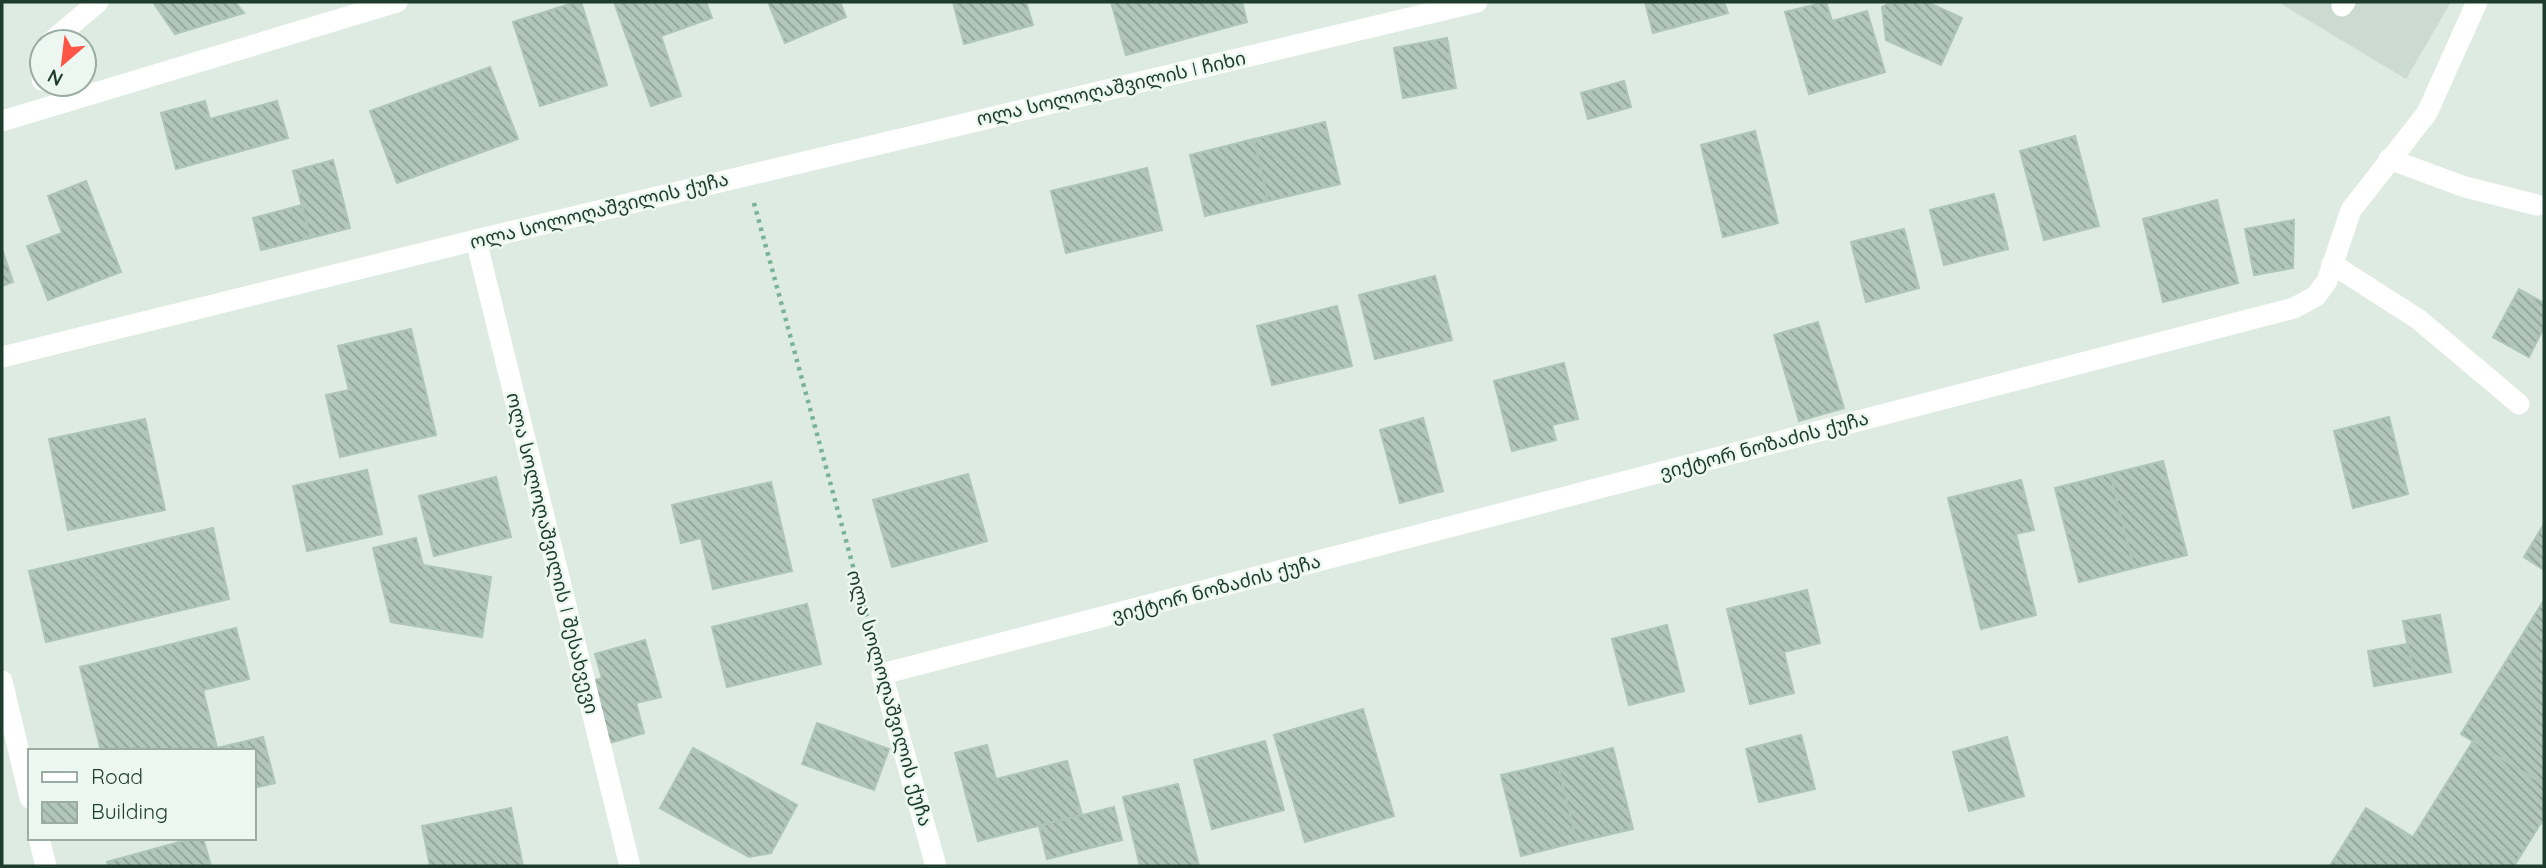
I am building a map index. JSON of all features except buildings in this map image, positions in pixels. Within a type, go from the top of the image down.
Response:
[{"type":"street","points":[[67,28],[98,2]]},
{"type":"street","points":[[2,121],[397,2]]},
{"type":"street","name":"ოლა სოლოღაშვილის I ჩიხი","points":[[746,175],[1477,2]]},
{"type":"street","name":"ვიქტორ ნოზაძის ქუჩა","points":[[883,674],[2294,308],[2316,296],[2327,281],[2351,209],[2427,113],[2477,2]]},
{"type":"street","points":[[47,98],[49,107]]},
{"type":"street","points":[[2389,159],[2465,187],[2537,205]]},
{"type":"street","name":"ოლა სოლოღაშვილის ქუჩა","points":[[2,358],[746,175]]},
{"type":"street","name":"ოლა სოლოღაშვილის I შესახვევი","points":[[476,240],[631,866]]},
{"type":"street","points":[[2332,264],[2417,319],[2519,404]]},
{"type":"street","name":"ოლა სოლოღაშვილის ქუჩა","points":[[883,674],[936,866]]},
{"type":"street","points":[[2,681],[28,791]]},
{"type":"street","points":[[40,840],[46,866]]},
{"type":"path","name":"ოლა სოლოღაშვილის ქუჩა","points":[[746,175],[883,674]]},
{"type":"shaded area","points":[[2278,2],[2451,2],[2406,79]]}]
